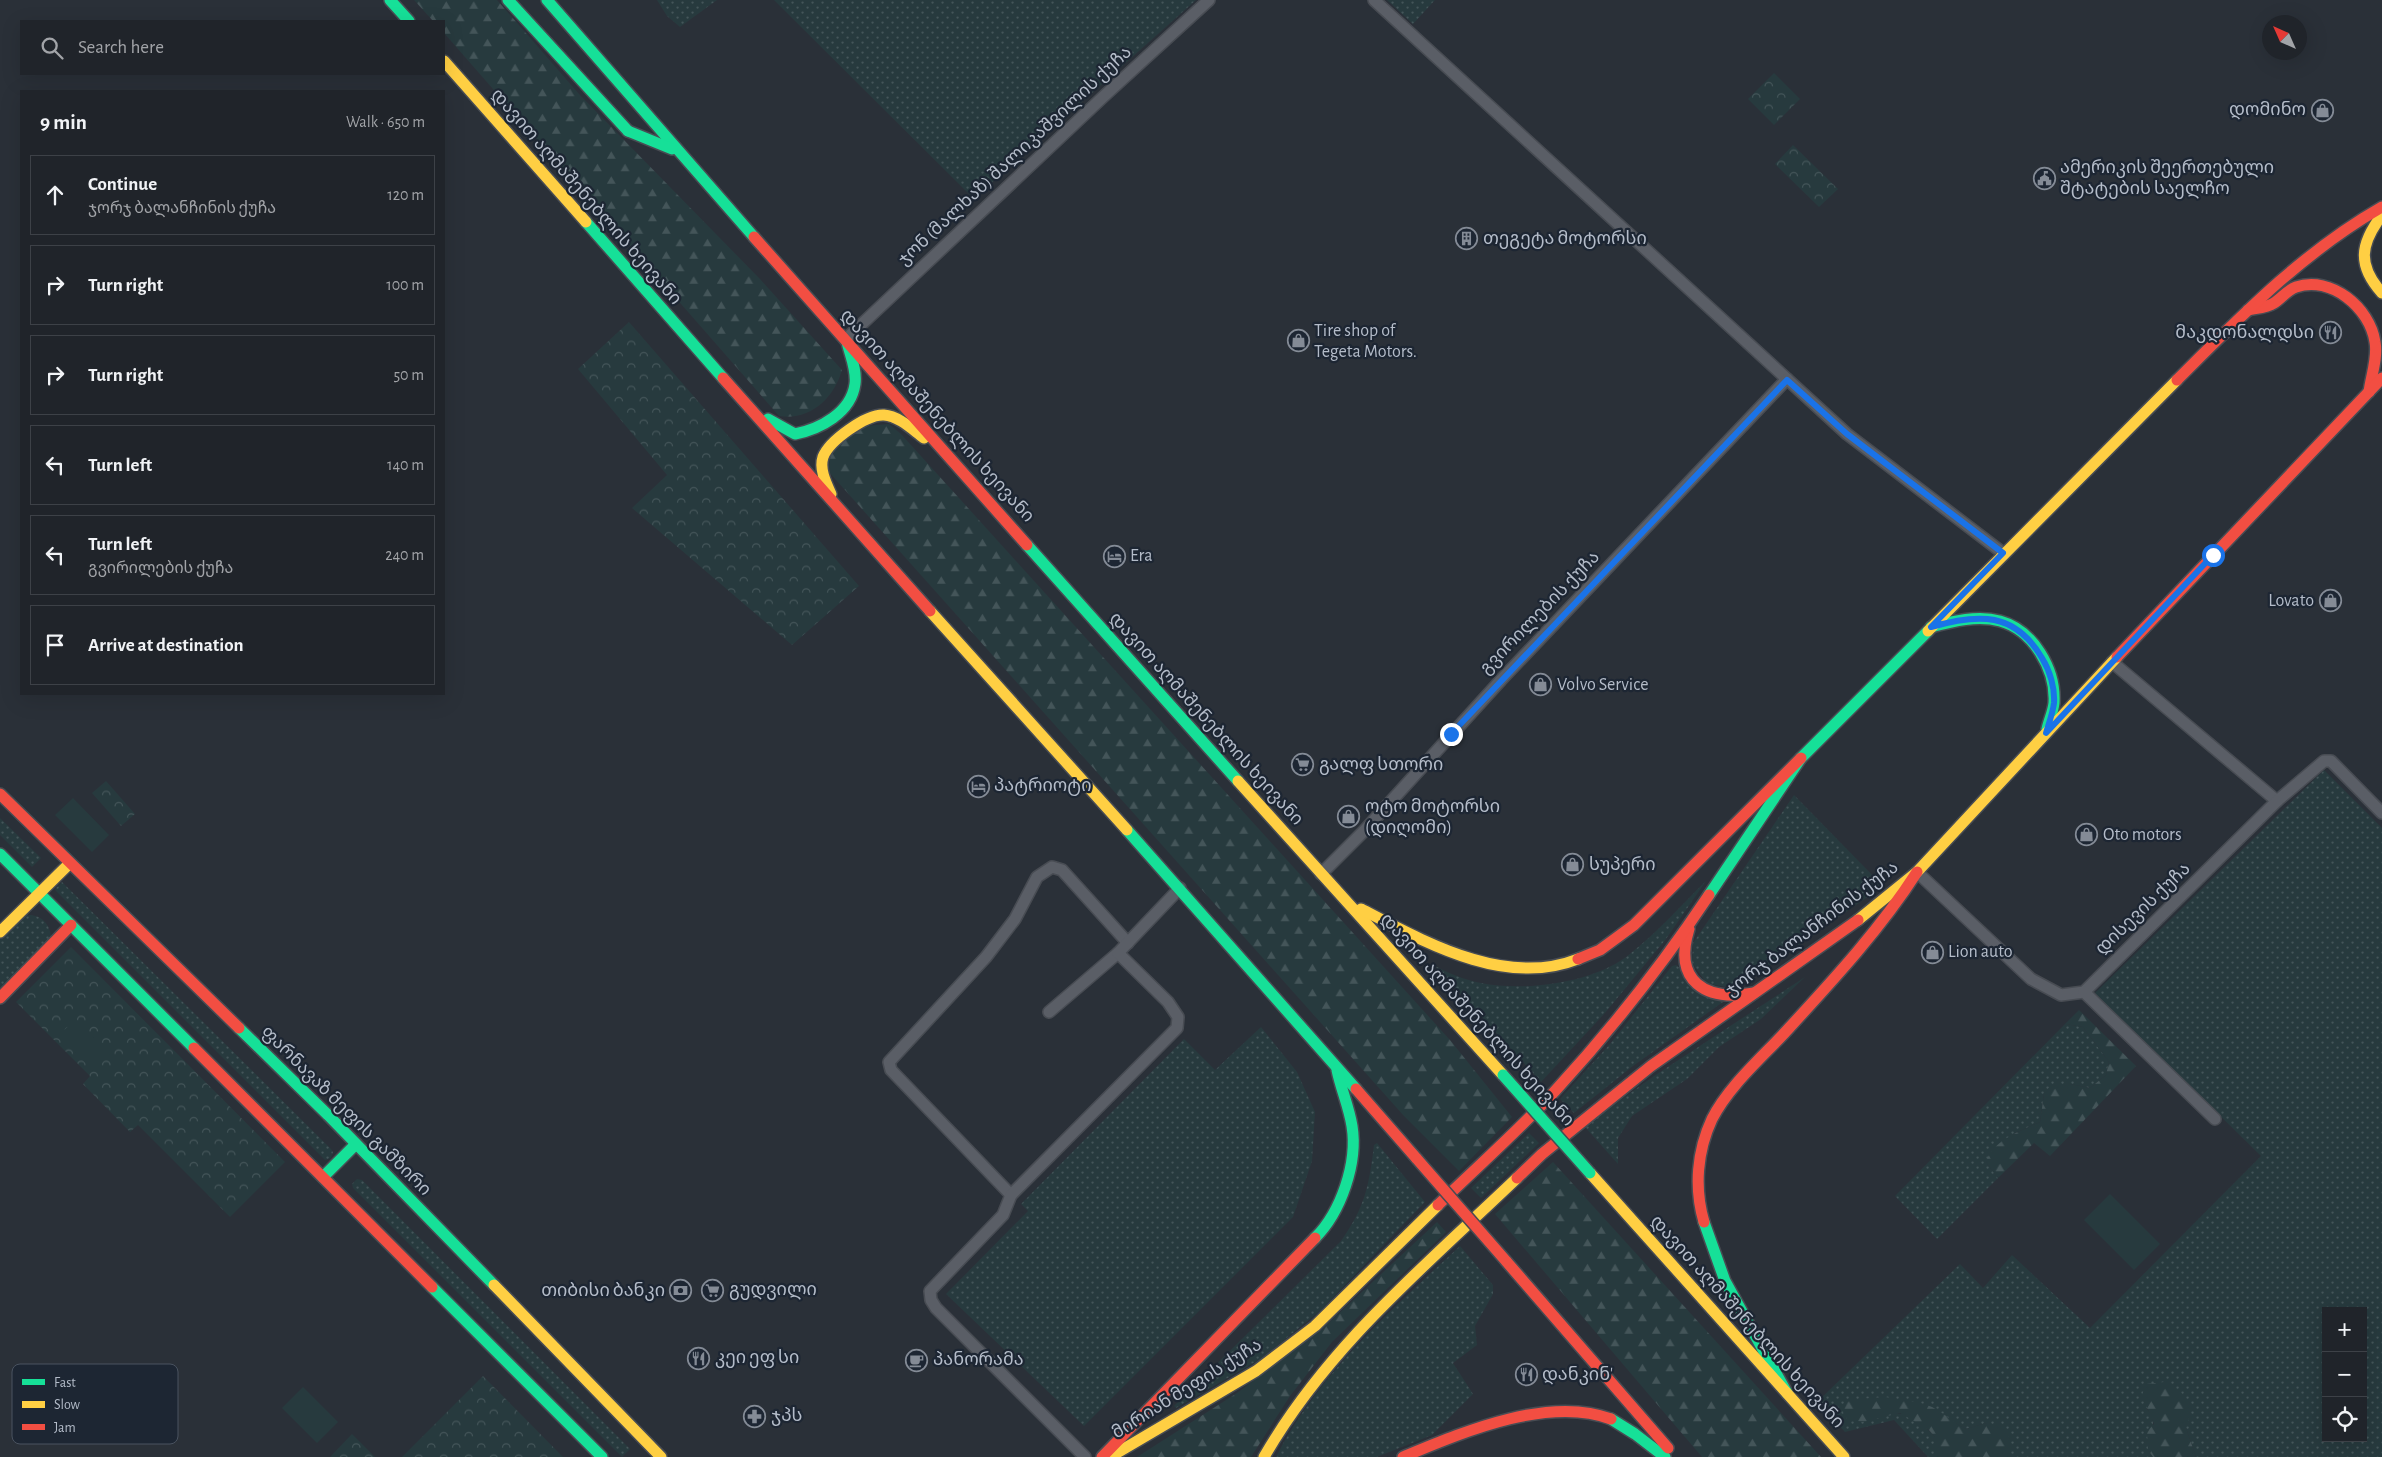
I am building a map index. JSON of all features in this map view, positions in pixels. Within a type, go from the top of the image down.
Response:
[{"type":"main road","points":[[390,0],[408,20]]},
{"type":"main road","points":[[508,0],[628,131],[677,151]]},
{"type":"main road","name":"დავით აღმაშენებლის ხეივანი","points":[[547,0],[677,151],[1844,1457]]},
{"type":"main road","name":"დავით აღმაშენებლის ხეივანი","points":[[445,62],[833,502],[1180,888],[1676,1457]]},
{"type":"main road","points":[[1347,902],[1424,943],[1482,963],[1504,968],[1528,969],[1554,966],[1582,958],[1609,945],[1634,925],[2247,310],[2302,261],[2336,236],[2382,207]]},
{"type":"main road","points":[[2382,215],[2370,230],[2363,255],[2367,274],[2382,293]]},
{"type":"main road","points":[[2247,310],[2272,304],[2296,287],[2315,285],[2340,292],[2361,312],[2373,332],[2375,355],[2369,392]]},
{"type":"main road","points":[[747,404],[780,427],[795,434],[812,430],[827,421],[847,403],[854,392],[855,383],[846,338]]},
{"type":"main road","name":"ჯორჯ ბალანჩინის ქუჩა","points":[[1264,1457],[1278,1433],[1333,1358],[1367,1321],[1542,1154],[1644,1072],[1848,928],[1917,872],[2112,662],[2382,378]]},
{"type":"main road","points":[[833,502],[824,475],[823,457],[839,438],[873,416],[892,417],[947,453]]},
{"type":"main road","points":[[1931,627],[1958,621],[1992,620],[2008,623],[2026,635],[2046,664],[2054,692],[2054,704],[2046,733]]},
{"type":"main road","points":[[1760,991],[1740,996],[1724,997],[1702,988],[1693,979],[1684,960],[1690,923],[1801,758]]},
{"type":"main road","name":"ფარნავაზ მეფის გამზირი","points":[[0,794],[496,1286],[662,1457]]},
{"type":"main road","points":[[0,854],[602,1457]]},
{"type":"main road","points":[[0,932],[69,864]]},
{"type":"main road","points":[[1786,1393],[1738,1307],[1714,1253],[1700,1201],[1699,1160],[1712,1119],[1725,1097],[1832,982],[1901,897],[1917,872]]},
{"type":"main road","name":"მირიან მეფის ქუჩა","points":[[1110,1457],[1256,1371],[1316,1326],[1553,1093],[1584,1058],[1690,923]]},
{"type":"main road","points":[[0,998],[71,925]]},
{"type":"main road","points":[[1102,1457],[1326,1227],[1340,1199],[1353,1153],[1352,1127],[1336,1067]]},
{"type":"main road","points":[[323,1176],[355,1145]]},
{"type":"main road","points":[[1403,1457],[1520,1416],[1574,1412],[1600,1415],[1619,1422],[1666,1457]]},
{"type":"street","name":"ჯონ (მალხაზ) შალიკაშვილის ქუჩა","points":[[846,338],[1102,97],[1209,0]]},
{"type":"street","points":[[1374,0],[1847,434],[2003,553]]},
{"type":"street","name":"გვირილების ქუჩა","points":[[1322,874],[1364,831],[1501,680],[1787,380]]},
{"type":"street","points":[[2112,662],[2277,802]]},
{"type":"street","name":"დისევის ქუჩა","points":[[2084,992],[2277,802],[2324,761],[2331,761],[2382,813]]},
{"type":"street","points":[[1011,1195],[891,1070],[889,1062],[986,957],[1015,919],[1037,877],[1052,867],[1062,870],[1128,943]]},
{"type":"street","points":[[1917,872],[2031,979],[2062,995],[2084,992],[2215,1119]]},
{"type":"street","points":[[1049,1012],[1118,953],[1180,888]]},
{"type":"street","points":[[1085,1457],[936,1308],[931,1300],[930,1291],[1003,1215],[1011,1195],[1176,1028],[1178,1017],[1168,1002],[1118,953]]},
{"type":"green space","points":[[414,0],[497,0],[579,94],[760,279],[842,370],[838,381],[826,399],[819,406],[800,415],[790,417],[779,416],[445,34],[445,20],[432,20]]},
{"type":"green space","points":[[657,0],[717,0],[680,27],[667,16]]},
{"type":"green space","points":[[774,0],[1196,0],[988,186],[971,196]]},
{"type":"green space","points":[[1387,0],[1435,0],[1413,24]]},
{"type":"green space","points":[[1774,73],[1800,99],[1774,125],[1748,99]]},
{"type":"green space","points":[[1793,145],[1838,189],[1819,207],[1775,164]]},
{"type":"green space","points":[[629,322],[859,586],[792,645],[632,508],[667,475],[578,369]]},
{"type":"green space","points":[[889,424],[901,434],[1450,1040],[1512,1117],[1459,1171],[1404,1116],[828,471],[832,448],[853,427]]},
{"type":"green space","points":[[2324,770],[2382,828],[2382,1457],[2196,1457],[2186,1428],[2146,1408],[2153,1422],[2148,1450],[2153,1457],[2010,1457],[2010,1439],[1986,1423],[1966,1429],[1931,1408],[1906,1401],[1893,1414],[1911,1417],[1922,1424],[1935,1437],[1935,1457],[1928,1457],[1894,1420],[1845,1432],[1817,1402],[1960,1264],[1983,1288],[2012,1255],[2090,1328],[2261,1156],[2095,993]]},
{"type":"green space","points":[[106,781],[135,814],[121,826],[92,793]]},
{"type":"green space","points":[[1794,795],[1883,886],[1742,985],[1736,988],[1707,984],[1692,963],[1693,943]]},
{"type":"green space","points":[[73,798],[109,835],[92,852],[55,815]]},
{"type":"green space","points":[[0,818],[41,858],[32,867],[0,835]]},
{"type":"green space","points":[[1706,881],[1666,939],[1605,1013],[1541,1082],[1435,966],[1469,980],[1499,986],[1539,985],[1580,978],[1599,972],[1631,953]]},
{"type":"green space","points":[[62,882],[331,1149],[333,1152],[331,1158],[325,1160],[56,891],[55,889]]},
{"type":"green space","points":[[34,915],[44,922],[49,928],[51,937],[0,991],[0,939],[23,916]]},
{"type":"green space","points":[[71,947],[285,1162],[230,1217],[138,1125],[130,1132],[83,1084],[90,1076],[16,1002]]},
{"type":"green space","points":[[1676,965],[1723,1002],[1633,1066],[1574,1113],[1560,1099],[1610,1044],[1672,966]]},
{"type":"green space","points":[[1805,977],[1761,1019],[1719,1047],[1687,1079],[1632,1116],[1618,1138],[1618,1164],[1584,1126],[1654,1076]]},
{"type":"green space","points":[[2079,1010],[2136,1066],[2050,1156],[2034,1143],[1998,1178],[1986,1162],[1990,1154],[2008,1137],[2040,1122],[2044,1094],[2052,1084],[2070,1084],[2090,1088],[2106,1075],[2109,1062],[2083,1027],[2065,1024]]},
{"type":"green space","points":[[76,1019],[110,1055],[93,1071],[59,1035]]},
{"type":"green space","points":[[2065,1024],[2083,1027],[2109,1062],[2106,1075],[2090,1088],[2070,1084],[2044,1094],[2040,1122],[2015,1133],[1986,1162],[1998,1178],[1937,1239],[1895,1196]]},
{"type":"green space","points":[[1261,1027],[1297,1072],[1315,1112],[1312,1161],[1293,1217],[1084,1426],[946,1294],[1028,1211],[1021,1204],[1184,1039],[1215,1070]]},
{"type":"green space","points":[[1529,1133],[1539,1143],[1481,1198],[1471,1188]]},
{"type":"green space","points":[[1377,1143],[1425,1202],[1320,1311],[1262,1358],[1176,1408],[1174,1406],[1341,1241],[1356,1217],[1365,1196],[1374,1145]]},
{"type":"green space","points":[[1553,1162],[1821,1457],[1702,1457],[1495,1214]]},
{"type":"green space","points":[[357,1179],[362,1180],[630,1449],[622,1457],[353,1188],[352,1184]]},
{"type":"green space","points":[[2110,1194],[2160,1244],[2134,1270],[2084,1220]]},
{"type":"green space","points":[[1437,1222],[1446,1232],[1332,1342],[1290,1396],[1251,1457],[1137,1457],[1237,1393],[1321,1330]]},
{"type":"green space","points":[[1460,1246],[1493,1285],[1493,1294],[1475,1326],[1477,1345],[1453,1363],[1473,1394],[1432,1435],[1377,1457],[1276,1457],[1293,1427],[1335,1370],[1383,1318]]},
{"type":"green space","points":[[483,1376],[563,1457],[402,1457]]},
{"type":"green space","points":[[2164,1382],[2180,1391],[2192,1408],[2186,1428],[2196,1457],[2153,1457],[2148,1450],[2147,1431],[2154,1424],[2142,1395],[2146,1384]]},
{"type":"green space","points":[[303,1387],[338,1422],[317,1443],[282,1408]]},
{"type":"green space","points":[[1885,1397],[1927,1405],[1966,1429],[1986,1423],[2004,1427],[2010,1439],[2010,1457],[1935,1457],[1935,1437],[1929,1430],[1900,1413],[1863,1422],[1847,1419],[1843,1412],[1848,1400]]},
{"type":"green space","points":[[352,1434],[375,1457],[330,1457]]},
{"type":"traffic: fast","points":[[390,0],[408,20]]},
{"type":"traffic: fast","points":[[508,0],[628,131]]},
{"type":"traffic: fast","points":[[547,0],[754,237]]},
{"type":"traffic: fast","points":[[628,131],[672,149]]},
{"type":"traffic: fast","points":[[586,222],[723,378]]},
{"type":"traffic: fast","points":[[768,419],[795,434],[824,424],[841,411],[852,394],[855,384],[854,368],[847,342]]},
{"type":"traffic: fast","points":[[1027,545],[1238,781]]},
{"type":"traffic: fast","points":[[1931,627],[1957,621],[1992,619],[2012,626],[2023,633],[2040,653],[2051,677],[2054,703],[2047,729]]},
{"type":"traffic: fast","points":[[1709,895],[1801,758],[1928,631]]},
{"type":"traffic: fast","points":[[1127,830],[1356,1089]]},
{"type":"traffic: fast","points":[[0,854],[194,1048]]},
{"type":"traffic: fast","points":[[239,1028],[328,1115],[494,1285]]},
{"type":"traffic: fast","points":[[1315,1238],[1333,1215],[1346,1186],[1350,1171],[1353,1140],[1352,1126],[1337,1070]]},
{"type":"traffic: fast","points":[[1503,1075],[1590,1173]]},
{"type":"traffic: fast","points":[[323,1177],[355,1145]]},
{"type":"traffic: fast","points":[[1704,1222],[1725,1281],[1787,1393]]},
{"type":"traffic: fast","points":[[432,1287],[602,1457]]},
{"type":"traffic: fast","points":[[1611,1419],[1635,1434],[1665,1457]]},
{"type":"traffic: slow","points":[[445,62],[586,222]]},
{"type":"traffic: slow","points":[[2382,215],[2369,235],[2364,254],[2368,273],[2382,293]]},
{"type":"traffic: slow","points":[[1928,631],[2177,380]]},
{"type":"traffic: slow","points":[[831,494],[822,471],[823,457],[840,436],[858,424],[876,416],[890,416],[906,424],[924,438]]},
{"type":"traffic: slow","points":[[930,611],[1127,830]]},
{"type":"traffic: slow","points":[[1858,920],[1917,872],[2117,657]]},
{"type":"traffic: slow","points":[[1238,781],[1503,1075]]},
{"type":"traffic: slow","points":[[0,932],[69,864]]},
{"type":"traffic: slow","points":[[1361,909],[1439,947],[1494,965],[1522,968],[1550,967],[1578,959]]},
{"type":"traffic: slow","points":[[1590,1173],[1844,1457]]},
{"type":"traffic: slow","points":[[1264,1457],[1289,1417],[1348,1343],[1413,1276],[1517,1178]]},
{"type":"traffic: slow","points":[[1110,1457],[1256,1371],[1315,1326],[1438,1205]]},
{"type":"traffic: slow","points":[[494,1285],[661,1457]]},
{"type":"traffic: jam","points":[[2177,380],[2274,286],[2326,244],[2382,207]]},
{"type":"traffic: jam","points":[[754,237],[1027,545]]},
{"type":"traffic: jam","points":[[2248,310],[2271,305],[2293,288],[2309,285],[2335,290],[2347,297],[2357,306],[2372,329],[2376,348],[2369,392]]},
{"type":"traffic: jam","points":[[723,378],[930,611]]},
{"type":"traffic: jam","points":[[2117,657],[2382,378]]},
{"type":"traffic: jam","points":[[1578,959],[1600,950],[1634,925],[1801,758]]},
{"type":"traffic: jam","points":[[0,794],[239,1028]]},
{"type":"traffic: jam","points":[[1704,1222],[1698,1183],[1700,1157],[1707,1131],[1719,1106],[1738,1082],[1807,1009],[1857,952],[1917,872]]},
{"type":"traffic: jam","points":[[1438,1205],[1527,1120],[1576,1068],[1655,971],[1709,895]]},
{"type":"traffic: jam","points":[[1517,1178],[1542,1154],[1651,1066],[1858,920]]},
{"type":"traffic: jam","points":[[0,998],[71,925]]},
{"type":"traffic: jam","points":[[1689,929],[1685,947],[1686,962],[1690,974],[1697,984],[1721,994],[1754,993]]},
{"type":"traffic: jam","points":[[194,1048],[432,1287]]},
{"type":"traffic: jam","points":[[1356,1089],[1417,1159]]},
{"type":"traffic: jam","points":[[1417,1159],[1506,1261]]},
{"type":"traffic: jam","points":[[1102,1457],[1315,1238]]},
{"type":"traffic: jam","points":[[1506,1261],[1668,1448]]},
{"type":"traffic: jam","points":[[1403,1457],[1478,1428],[1533,1414],[1560,1411],[1586,1413],[1611,1419]]},
{"type":"place","name":"დომინო","points":[[2322,110]]},
{"type":"place","name":"ამერიკის შეერთებული შტატების საელჩო","points":[[2044,178]]},
{"type":"place","name":"თეგეტა მოტორსი","points":[[1467,239]]},
{"type":"place","name":"მაკდონალდსი","points":[[2330,333]]},
{"type":"place","name":"Tire shop of Tegeta Motors.","points":[[1298,341]]},
{"type":"place","name":"Era","points":[[1114,556]]},
{"type":"place","name":"Lovato","points":[[2330,601]]},
{"type":"place","name":"Volvo Service","points":[[1541,685]]},
{"type":"place","name":"გალფ სთორი","points":[[1303,765]]},
{"type":"place","name":"პატრიოტი","points":[[978,786]]},
{"type":"place","name":"ოტო მოტორსი (დიღომი)","points":[[1349,817]]},
{"type":"place","name":"Oto motors","points":[[2087,835]]},
{"type":"place","name":"სუპერი","points":[[1573,865]]},
{"type":"place","name":"Lion auto","points":[[1932,952]]},
{"type":"place","name":"გუდვილი","points":[[713,1290]]},
{"type":"place","name":"თიბისი ბანკი","points":[[681,1291]]},
{"type":"place","name":"კეი ეფ სი","points":[[699,1358]]},
{"type":"place","name":"პანორამა","points":[[917,1360]]},
{"type":"place","name":"დანკინ'","points":[[1526,1375]]},
{"type":"place","name":"ჯპს","points":[[755,1416]]},
{"type":"route","points":[[1451,734],[1787,380],[1847,434],[2003,553],[1931,627],[1958,621],[1999,620],[2017,627],[2026,635],[2046,664],[2054,692],[2054,704],[2046,733],[2213,555]]}]
